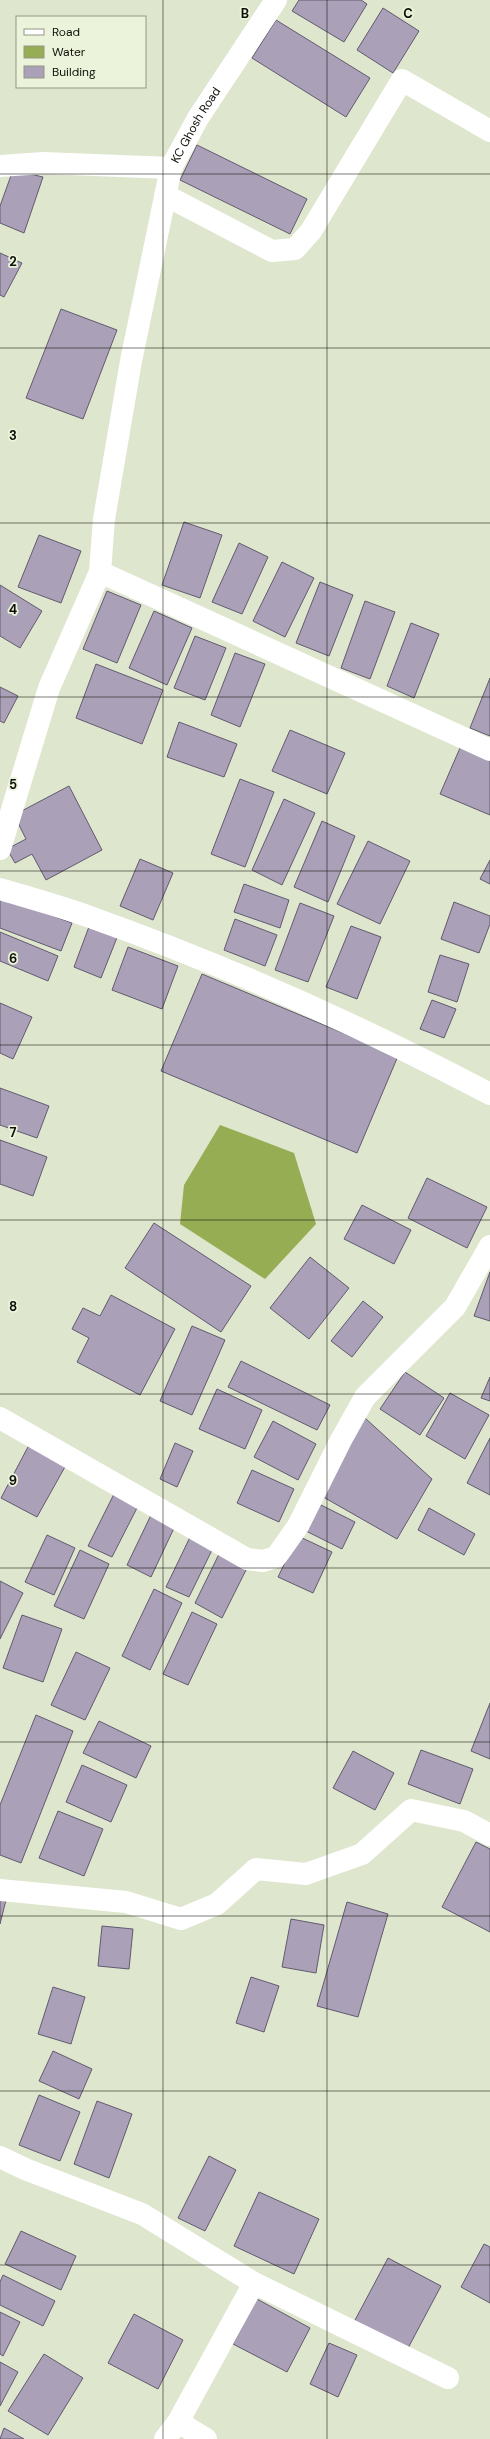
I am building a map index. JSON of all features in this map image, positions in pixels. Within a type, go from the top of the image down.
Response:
[{"type":"street","name":"KC Ghosh Road","points":[[0,166],[43,163],[171,168],[198,118],[276,0]]},
{"type":"street","points":[[165,195],[272,251],[295,249],[311,231],[402,80],[490,131]]},
{"type":"street","points":[[0,848],[49,688],[100,572],[104,519],[131,361],[171,168]]},
{"type":"street","points":[[100,572],[490,750]]},
{"type":"street","points":[[0,889],[88,916],[180,951],[402,1048],[490,1094]]},
{"type":"street","points":[[0,1418],[247,1559],[263,1561],[276,1557],[298,1526],[341,1440],[366,1397],[456,1307],[490,1246]]},
{"type":"street","points":[[0,1890],[126,1902],[181,1919],[217,1904],[256,1869],[306,1874],[362,1854],[411,1810],[464,1821],[490,1835]]},
{"type":"street","points":[[0,2157],[25,2169],[142,2214],[254,2283],[448,2378]]},
{"type":"street","points":[[165,2439],[178,2422],[254,2283]]},
{"type":"street","points":[[178,2422],[206,2439]]},
{"type":"water","points":[[220,1125],[294,1153],[316,1224],[265,1279],[180,1224],[184,1185]]},
{"type":"building","points":[[299,0],[361,0],[367,4],[344,42],[292,11]]},
{"type":"building","points":[[383,8],[419,31],[393,73],[357,50]]},
{"type":"building","points":[[276,20],[370,78],[346,117],[252,58]]},
{"type":"building","points":[[197,145],[307,199],[290,234],[180,180]]},
{"type":"building","points":[[13,170],[43,177],[24,233],[0,223],[0,206]]},
{"type":"building","points":[[0,253],[22,263],[4,297],[0,295]]},
{"type":"building","points":[[61,309],[117,330],[83,419],[26,398]]},
{"type":"building","points":[[184,522],[222,535],[200,598],[162,585]]},
{"type":"building","points":[[39,535],[81,551],[61,603],[18,587]]},
{"type":"building","points":[[239,543],[268,557],[242,614],[212,602]]},
{"type":"building","points":[[282,562],[314,578],[285,637],[253,621]]},
{"type":"building","points":[[320,582],[353,595],[329,656],[296,643]]},
{"type":"building","points":[[0,585],[42,611],[20,648],[0,636]]},
{"type":"building","points":[[107,591],[141,605],[117,663],[83,649]]},
{"type":"building","points":[[365,601],[395,612],[370,679],[341,668]]},
{"type":"building","points":[[154,611],[192,628],[167,685],[129,668]]},
{"type":"building","points":[[411,623],[439,634],[414,698],[387,686]]},
{"type":"building","points":[[195,636],[226,648],[205,700],[174,688]]},
{"type":"building","points":[[235,653],[265,664],[240,727],[211,715]]},
{"type":"building","points":[[96,664],[163,690],[142,744],[76,718]]},
{"type":"building","points":[[490,678],[490,736],[470,728]]},
{"type":"building","points":[[0,687],[18,696],[4,723],[0,721]]},
{"type":"building","points":[[179,722],[237,744],[224,777],[167,757]]},
{"type":"building","points":[[290,730],[345,753],[327,794],[272,771]]},
{"type":"building","points":[[460,748],[490,761],[490,815],[440,794]]},
{"type":"building","points":[[240,779],[274,792],[245,867],[211,854]]},
{"type":"building","points":[[69,786],[102,850],[46,880],[32,854],[15,863],[7,849],[26,839],[14,815]]},
{"type":"building","points":[[284,799],[315,813],[282,885],[252,870]]},
{"type":"building","points":[[322,821],[355,836],[328,902],[294,887]]},
{"type":"building","points":[[368,841],[410,861],[380,924],[337,904]]},
{"type":"building","points":[[140,859],[173,873],[153,920],[120,906]]},
{"type":"building","points":[[490,860],[490,884],[480,879]]},
{"type":"building","points":[[244,884],[289,900],[280,928],[234,912]]},
{"type":"building","points":[[0,896],[72,923],[61,951],[0,928]]},
{"type":"building","points":[[454,902],[490,916],[490,924],[479,953],[441,939]]},
{"type":"building","points":[[300,903],[334,916],[308,982],[275,970]]},
{"type":"building","points":[[235,919],[277,935],[265,966],[224,950]]},
{"type":"building","points":[[90,924],[118,935],[101,978],[74,967]]},
{"type":"building","points":[[351,926],[381,937],[357,999],[326,987]]},
{"type":"building","points":[[0,932],[58,956],[48,981],[0,961]]},
{"type":"building","points":[[128,947],[178,966],[162,1009],[112,990]]},
{"type":"building","points":[[440,955],[469,964],[457,1002],[428,992]]},
{"type":"building","points":[[202,974],[398,1056],[357,1153],[161,1071]]},
{"type":"building","points":[[432,1000],[456,1009],[444,1038],[420,1029]]},
{"type":"building","points":[[0,1003],[32,1017],[13,1059],[0,1053]]},
{"type":"building","points":[[0,1088],[49,1106],[37,1138],[0,1125]]},
{"type":"building","points":[[0,1140],[47,1157],[33,1196],[0,1184]]},
{"type":"building","points":[[427,1178],[487,1207],[467,1248],[408,1218]]},
{"type":"building","points":[[362,1205],[411,1230],[394,1264],[344,1239]]},
{"type":"building","points":[[154,1223],[251,1286],[221,1332],[125,1268]]},
{"type":"building","points":[[310,1257],[349,1288],[309,1339],[270,1308]]},
{"type":"building","points":[[490,1272],[490,1321],[474,1316]]},
{"type":"building","points":[[111,1295],[175,1329],[140,1395],[77,1362],[89,1338],[72,1329],[83,1308],[100,1316]]},
{"type":"building","points":[[363,1301],[383,1317],[352,1357],[331,1341]]},
{"type":"building","points":[[192,1326],[225,1340],[192,1415],[160,1401]]},
{"type":"building","points":[[241,1361],[330,1405],[317,1430],[228,1387]]},
{"type":"building","points":[[405,1372],[444,1398],[420,1435],[380,1409]]},
{"type":"building","points":[[490,1377],[490,1401],[481,1398]]},
{"type":"building","points":[[217,1389],[262,1410],[245,1449],[199,1429]]},
{"type":"building","points":[[450,1393],[489,1415],[465,1459],[426,1436]]},
{"type":"building","points":[[365,1418],[432,1479],[397,1539],[318,1494]]},
{"type":"building","points":[[273,1421],[316,1444],[298,1480],[254,1457]]},
{"type":"building","points":[[490,1438],[490,1495],[467,1483]]},
{"type":"building","points":[[175,1443],[193,1451],[177,1487],[160,1479]]},
{"type":"building","points":[[29,1445],[66,1465],[37,1517],[1,1498]]},
{"type":"building","points":[[252,1470],[294,1489],[279,1522],[237,1503]]},
{"type":"building","points":[[115,1492],[139,1504],[112,1557],[88,1546]]},
{"type":"building","points":[[317,1503],[355,1522],[342,1549],[304,1530]]},
{"type":"building","points":[[429,1508],[475,1534],[464,1555],[418,1530]]},
{"type":"building","points":[[151,1515],[175,1526],[151,1577],[127,1565]]},
{"type":"building","points":[[192,1533],[215,1544],[189,1597],[166,1587]]},
{"type":"building","points":[[47,1535],[75,1548],[54,1595],[25,1582]]},
{"type":"building","points":[[298,1536],[332,1552],[313,1593],[278,1577]]},
{"type":"building","points":[[80,1550],[109,1564],[84,1619],[54,1606]]},
{"type":"building","points":[[221,1550],[249,1564],[222,1618],[195,1603]]},
{"type":"building","points":[[0,1581],[23,1593],[0,1639]]},
{"type":"building","points":[[154,1589],[182,1603],[150,1670],[122,1656]]},
{"type":"building","points":[[192,1612],[217,1624],[188,1685],[163,1674]]},
{"type":"building","points":[[22,1615],[62,1629],[43,1682],[3,1668]]},
{"type":"building","points":[[76,1652],[110,1668],[85,1720],[51,1705]]},
{"type":"building","points":[[490,1703],[490,1759],[471,1751]]},
{"type":"building","points":[[36,1715],[73,1731],[21,1863],[0,1855],[0,1805]]},
{"type":"building","points":[[99,1721],[151,1746],[136,1778],[83,1753]]},
{"type":"building","points":[[421,1750],[473,1769],[460,1804],[408,1784]]},
{"type":"building","points":[[353,1751],[394,1773],[375,1810],[333,1788]]},
{"type":"building","points":[[82,1765],[127,1785],[111,1822],[66,1802]]},
{"type":"building","points":[[58,1811],[103,1829],[84,1876],[39,1858]]},
{"type":"building","points":[[476,1842],[490,1849],[490,1932],[442,1907]]},
{"type":"building","points":[[0,1898],[6,1900],[0,1924]]},
{"type":"building","points":[[347,1902],[388,1914],[358,2017],[317,2006]]},
{"type":"building","points":[[291,1919],[324,1925],[316,1973],[282,1967]]},
{"type":"building","points":[[102,1926],[133,1929],[129,1969],[98,1966]]},
{"type":"building","points":[[251,1977],[279,1986],[264,2032],[236,2023]]},
{"type":"building","points":[[53,1987],[85,1997],[71,2044],[38,2034]]},
{"type":"building","points":[[53,2051],[92,2069],[79,2099],[39,2081]]},
{"type":"building","points":[[39,2095],[80,2112],[60,2161],[19,2145]]},
{"type":"building","points":[[97,2101],[132,2114],[109,2178],[74,2164]]},
{"type":"building","points":[[209,2156],[236,2170],[205,2231],[178,2218]]},
{"type":"building","points":[[259,2192],[319,2219],[294,2274],[234,2246]]},
{"type":"building","points":[[21,2231],[76,2256],[61,2290],[5,2264]]},
{"type":"building","points":[[484,2244],[490,2247],[490,2303],[461,2287]]},
{"type":"building","points":[[388,2258],[441,2286],[407,2350],[354,2322]]},
{"type":"building","points":[[3,2275],[55,2301],[43,2326],[0,2305],[0,2282]]},
{"type":"building","points":[[257,2299],[310,2328],[287,2372],[233,2344]]},
{"type":"building","points":[[0,2312],[20,2322],[3,2356],[0,2354]]},
{"type":"building","points":[[134,2314],[183,2340],[158,2389],[108,2363]]},
{"type":"building","points":[[329,2343],[357,2355],[338,2397],[310,2384]]},
{"type":"building","points":[[44,2354],[83,2378],[48,2435],[8,2411]]},
{"type":"building","points":[[0,2362],[18,2372],[0,2406]]},
{"type":"building","points":[[4,2428],[24,2439],[0,2439]]}]
